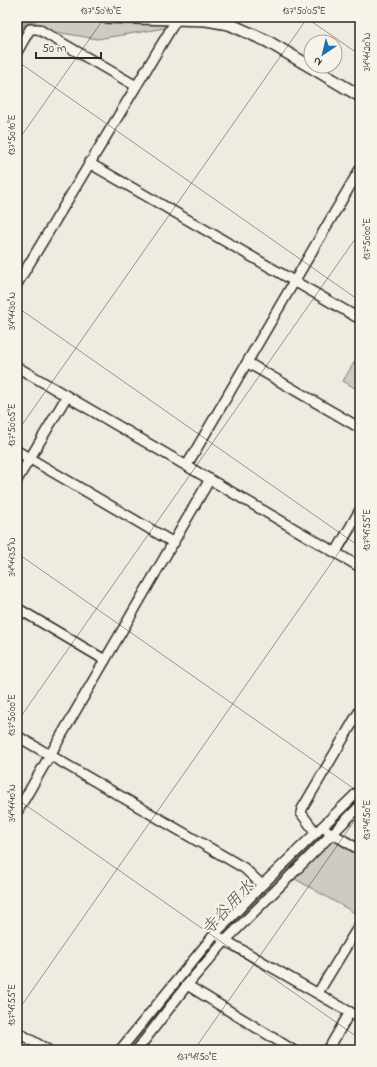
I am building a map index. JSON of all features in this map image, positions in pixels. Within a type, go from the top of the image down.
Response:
[{"type":"main road","points":[[105,17],[178,18],[206,20],[229,24],[266,41],[360,96]]},
{"type":"street","points":[[17,284],[178,18]]},
{"type":"street","points":[[17,52],[30,29],[38,30],[136,86]]},
{"type":"street","points":[[89,163],[360,319]]},
{"type":"street","points":[[187,465],[360,169]]},
{"type":"street","points":[[248,363],[360,428]]},
{"type":"street","points":[[17,367],[360,567]]},
{"type":"street","points":[[17,480],[67,396]]},
{"type":"street","points":[[17,451],[174,543]]},
{"type":"street","points":[[17,812],[210,479]]},
{"type":"street","points":[[336,552],[360,510]]},
{"type":"street","points":[[17,608],[105,660]]},
{"type":"street","points":[[360,710],[301,813],[321,829],[332,833],[360,850]]},
{"type":"street","points":[[17,736],[244,868],[262,885]]},
{"type":"street","points":[[136,1050],[262,885],[360,790]]},
{"type":"street","points":[[120,1050],[185,969],[221,938],[360,806]]},
{"type":"street","points":[[318,993],[360,924]]},
{"type":"street","points":[[221,938],[360,1018]]},
{"type":"street","points":[[187,985],[293,1050]]},
{"type":"street","points":[[328,1050],[350,1012]]},
{"type":"street","points":[[17,1032],[48,1050]]},
{"type":"shaded area","points":[[17,17],[170,19],[172,27],[97,39],[38,29]]},
{"type":"shaded area","points":[[355,361],[360,364],[360,391],[343,381]]},
{"type":"shaded area","points":[[360,790],[360,806],[329,837],[360,852],[360,916],[290,876],[225,941],[138,1050],[121,1050],[212,937]]},
{"type":"waterway","points":[[17,40],[30,17]]},
{"type":"waterway","name":"寺谷用水","points":[[211,951],[228,930],[360,798]]},
{"type":"waterway","name":"寺谷用水","points":[[130,1050],[188,978]]}]
